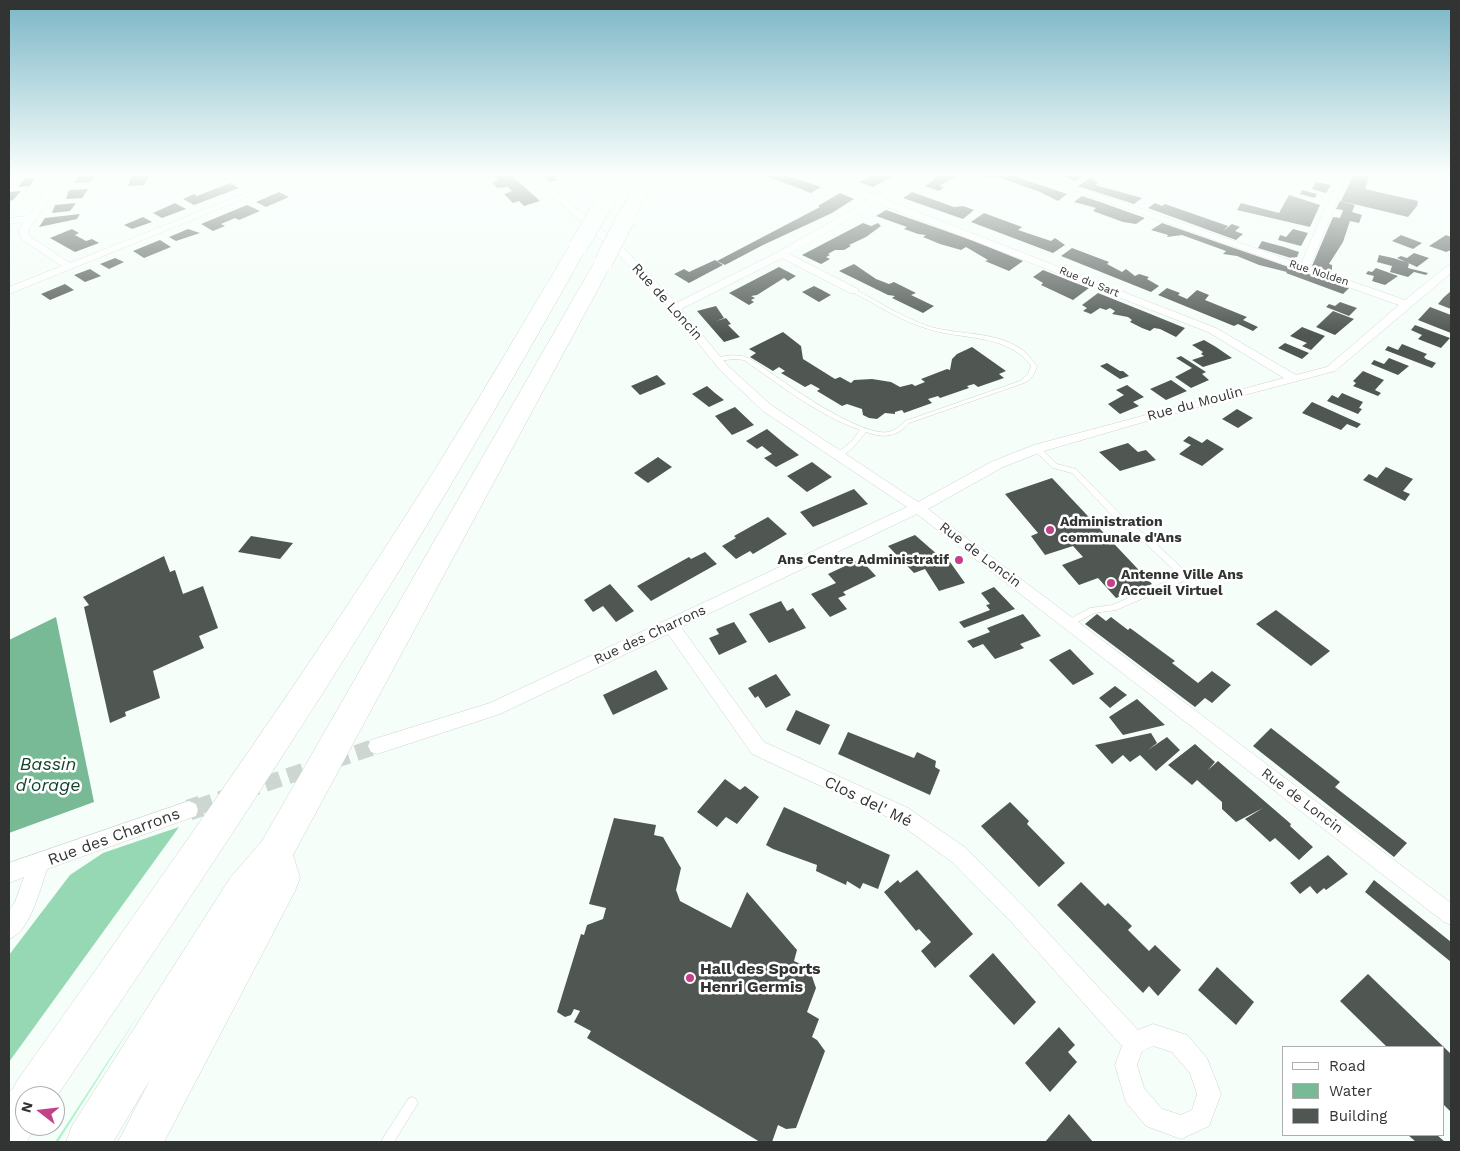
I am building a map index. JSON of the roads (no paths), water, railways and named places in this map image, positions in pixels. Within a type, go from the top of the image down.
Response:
[{"type":"highway","points":[[39,1086],[158,913],[365,602],[516,354],[589,228]]},
{"type":"highway","points":[[88,1142],[243,891],[275,853],[621,228]]},
{"type":"highway","points":[[140,1142],[282,878],[275,853]]},
{"type":"street","points":[[25,228],[24,237],[68,266]]},
{"type":"street","points":[[9,291],[165,228]]},
{"type":"street","name":"Rue de Loncin","points":[[593,228],[624,254],[676,308],[716,359],[767,408],[918,508],[1451,915]]},
{"type":"street","points":[[676,308],[829,228]]},
{"type":"street","name":"Rue du Sart","points":[[953,228],[1212,330],[1292,378]]},
{"type":"street","name":"Rue Nolden","points":[[1187,228],[1408,304]]},
{"type":"street","points":[[1304,268],[1321,228]]},
{"type":"street","points":[[782,254],[854,291]]},
{"type":"street","name":"Rue du Moulin","points":[[918,508],[998,464],[1037,449],[1330,369],[1434,280],[1451,268]]},
{"type":"street","name":"Rue des Charrons","points":[[377,746],[494,709],[918,508]]},
{"type":"street","name":"Clos del' Mé","points":[[670,625],[758,748],[901,814],[959,854],[1020,917],[1134,1043]]},
{"type":"street","name":"Rue des Charrons","points":[[9,873],[189,810]]},
{"type":"street","points":[[9,929],[23,908],[38,864]]},
{"type":"lane","points":[[716,359],[735,357],[746,360],[825,411],[864,430],[885,434],[898,432],[907,422],[1029,378],[1034,366],[1026,355],[1007,344],[983,337],[952,334],[928,328],[854,291]]},
{"type":"lane","points":[[840,455],[854,443],[864,430]]},
{"type":"lane","points":[[1037,449],[1055,466],[1074,472],[1125,524],[1148,541],[1180,571],[1181,579],[1113,608],[1093,610],[1068,623]]},
{"type":"lane","points":[[387,1142],[412,1103]]},
{"type":"water","name":"Bassin d'orage","points":[[56,617],[94,802],[9,833],[9,640]]},
{"type":"tunnel","points":[[197,807],[377,746]]},
{"type":"tunnel","points":[[189,810],[201,806]]},
{"type":"place","name":"Administration communale d'Ans","points":[[1050,530]]},
{"type":"place","name":"Ans Centre Administratif","points":[[959,560]]},
{"type":"place","name":"Antenne Ville Ans Accueil Virtuel","points":[[1111,583]]},
{"type":"place","name":"Hall des Sports Henri Germis","points":[[690,978]]}]
